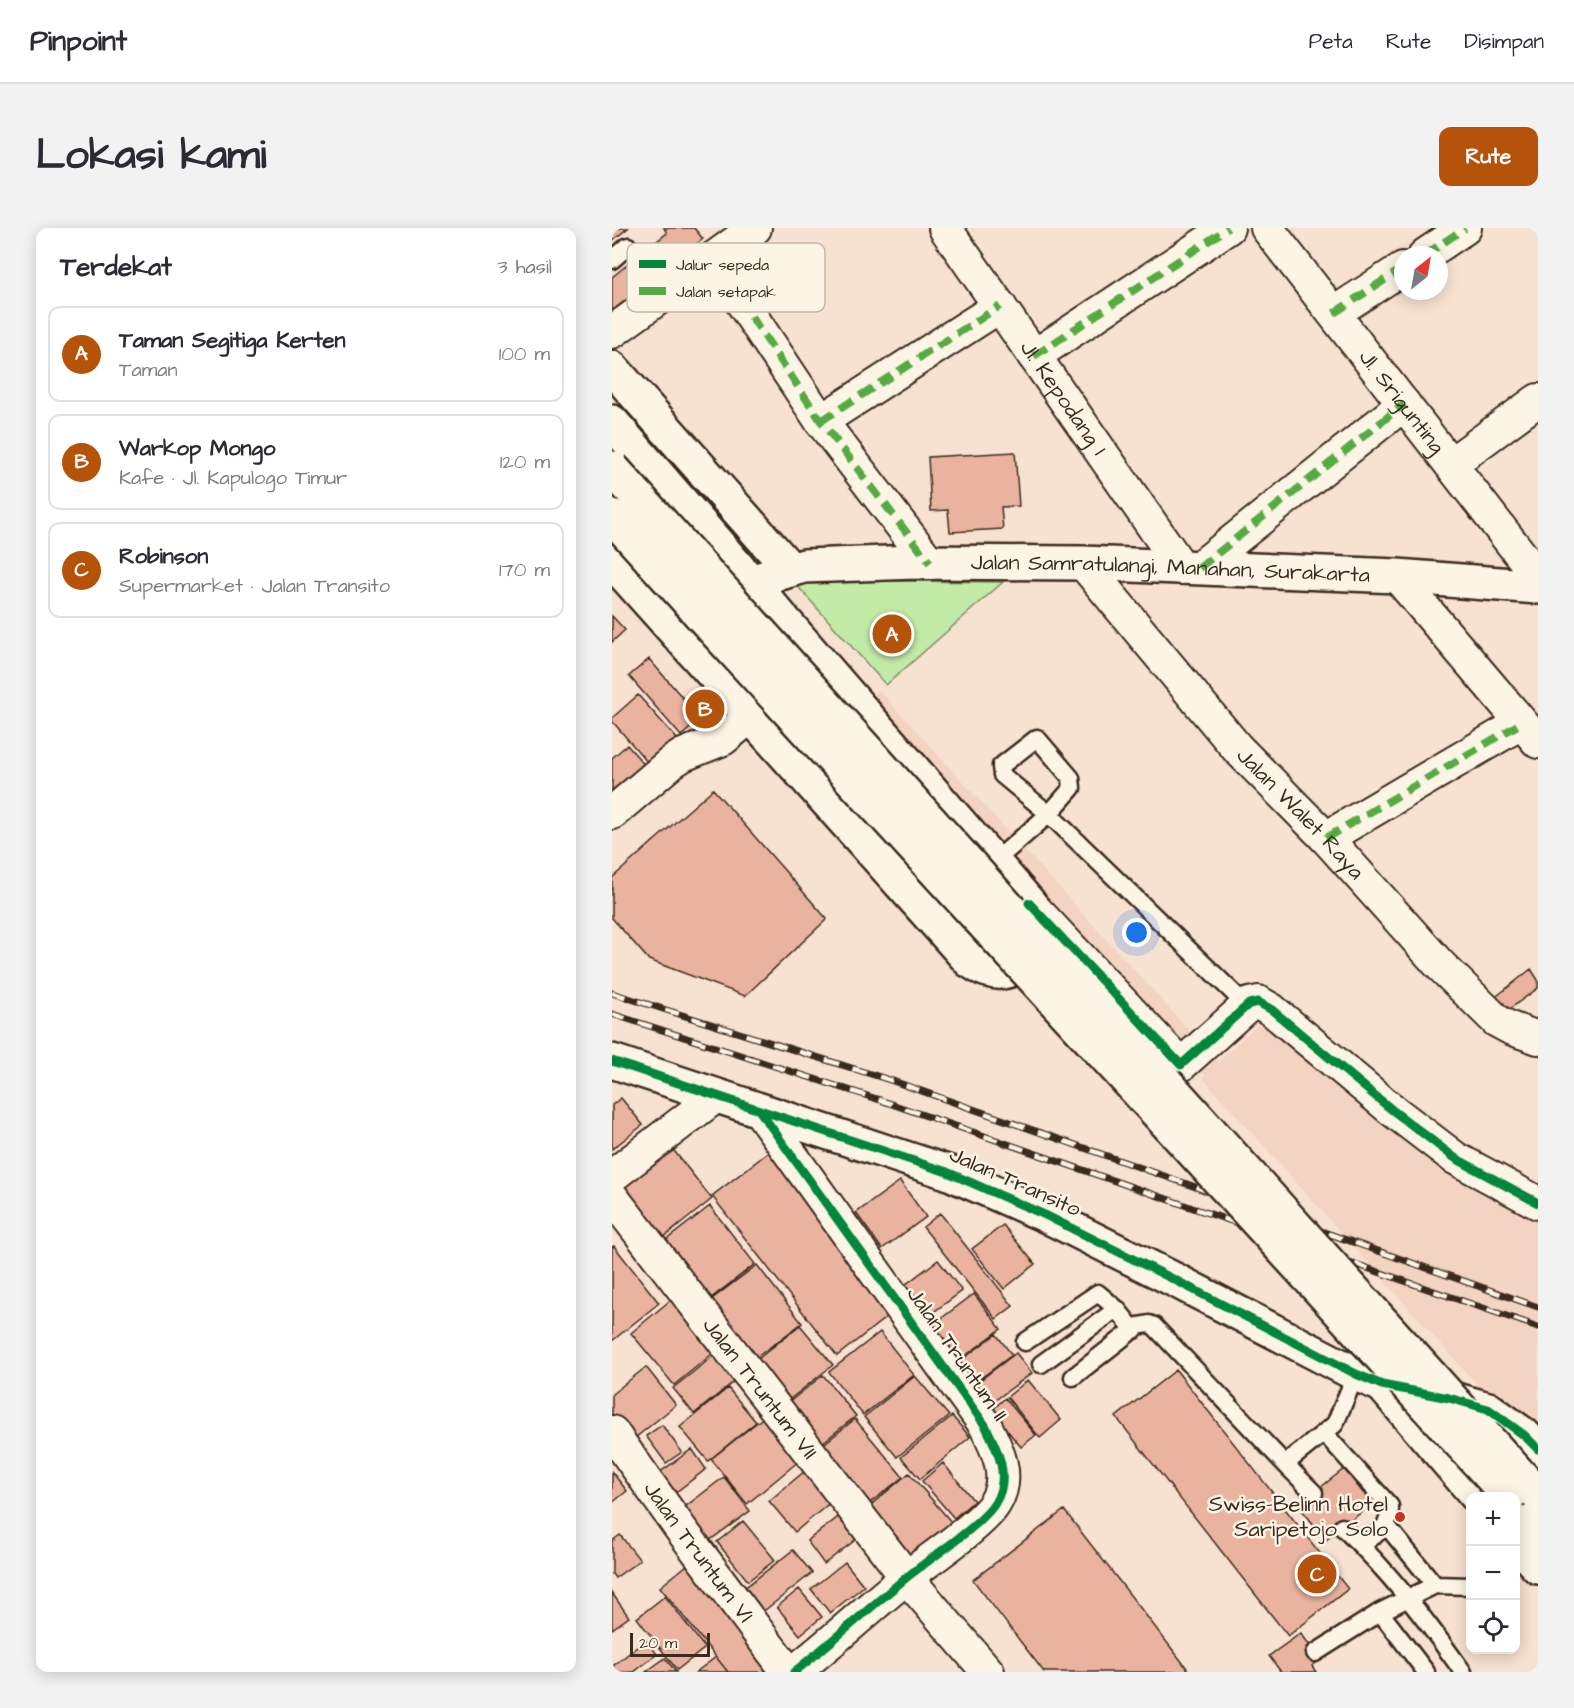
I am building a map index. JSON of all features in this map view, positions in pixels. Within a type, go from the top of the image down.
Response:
[{"type":"main road","points":[[612,368],[797,567]]},
{"type":"main road","points":[[612,422],[1029,903],[1035,926],[1030,946],[1020,962],[1013,969],[999,973],[983,970],[970,961],[741,725],[612,561]]},
{"type":"main road","points":[[612,468],[1538,1495]]},
{"type":"main road","points":[[612,516],[1504,1492]]},
{"type":"main road","name":"Jalan Samratulangi, Manahan, Surakarta","points":[[750,582],[797,567],[825,564],[1083,563],[1397,576],[1538,587]]},
{"type":"main road","name":"Jalan Transito","points":[[612,1061],[947,1172],[1034,1210],[1369,1380]]},
{"type":"main road","points":[[1369,1380],[1488,1409],[1524,1435],[1538,1449]]},
{"type":"main road","points":[[1369,1380],[1428,1439],[1473,1492]]},
{"type":"main road","points":[[1428,1439],[1429,1415],[1436,1406],[1444,1402],[1463,1402]]},
{"type":"main road","points":[[1520,1508],[1538,1528]]},
{"type":"main road","points":[[1519,1546],[1538,1567]]},
{"type":"street","points":[[735,243],[755,228]]},
{"type":"street","name":"Jl. Kepodang 1","points":[[945,228],[1034,356],[1191,568]]},
{"type":"street","points":[[1034,356],[1228,228]]},
{"type":"street","name":"Jl. Srigunting","points":[[1267,228],[1538,577]]},
{"type":"street","points":[[1438,246],[1465,228]]},
{"type":"street","points":[[1334,313],[1394,274]]},
{"type":"street","points":[[821,421],[1000,306]]},
{"type":"street","points":[[612,332],[640,312]]},
{"type":"street","points":[[748,312],[821,421],[930,563]]},
{"type":"street","points":[[1450,464],[1538,400]]},
{"type":"street","points":[[1191,568],[1404,404]]},
{"type":"street","name":"Jalan Walet Raya","points":[[1083,563],[1237,748],[1326,838],[1474,1000],[1497,1021],[1538,1038]]},
{"type":"street","points":[[1326,838],[1530,733],[1397,576]]},
{"type":"street","points":[[612,813],[672,762],[741,725]]},
{"type":"street","points":[[1029,903],[1181,1065],[1247,1006],[1258,1002],[1272,1010],[1455,1158],[1538,1203]]},
{"type":"street","points":[[612,1176],[716,1096]]},
{"type":"street","name":"Jalan Truntum II","points":[[759,1110],[986,1425],[999,1451],[1004,1480],[995,1504],[977,1523],[796,1671]]},
{"type":"street","name":"Jalan Truntum VII","points":[[612,1197],[907,1578],[988,1672]]},
{"type":"street","name":"Jalan Truntum VI","points":[[612,1432],[680,1528],[796,1671]]},
{"type":"lane","points":[[612,260],[627,247]]},
{"type":"lane","points":[[994,862],[1049,814],[1072,788],[1071,778],[1037,738],[1001,766],[1002,775],[1049,814],[1247,1006]]},
{"type":"lane","points":[[1025,1342],[1093,1294],[1098,1293],[1117,1309],[1134,1330]]},
{"type":"lane","points":[[1041,1365],[1117,1309]]},
{"type":"lane","points":[[1073,1377],[1138,1326],[1149,1324],[1161,1332],[1314,1492]]},
{"type":"lane","points":[[1285,1464],[1335,1424],[1369,1380]]},
{"type":"lane","points":[[1324,1434],[1390,1506],[1390,1517],[1386,1525],[1362,1545]]},
{"type":"lane","points":[[1386,1525],[1435,1585]]},
{"type":"lane","points":[[1342,1527],[1362,1545],[1409,1597],[1463,1672]]},
{"type":"lane","points":[[1315,1653],[1380,1612],[1435,1585],[1466,1586]]},
{"type":"lane","points":[[1380,1612],[1426,1672]]},
{"type":"shaded area","points":[[879,690],[1218,1062],[1266,1016],[1538,1216],[1538,1429],[1517,1408],[1481,1389],[1203,1078],[1205,1075],[865,701]]},
{"type":"green space","points":[[792,580],[1003,582],[886,685]]},
{"type":"building","points":[[612,228],[628,228],[612,241]]},
{"type":"building","points":[[664,228],[694,228],[703,239],[698,243],[654,243],[667,233]]},
{"type":"building","points":[[627,265],[627,299],[612,311],[612,277]]},
{"type":"building","points":[[1015,452],[1019,506],[1001,507],[1003,529],[950,532],[948,510],[931,511],[928,457]]},
{"type":"building","points":[[612,616],[625,630],[612,642]]},
{"type":"building","points":[[649,659],[701,719],[681,736],[629,676]]},
{"type":"building","points":[[638,695],[678,740],[649,764],[612,721],[612,718]]},
{"type":"building","points":[[627,745],[649,770],[612,801],[612,758]]},
{"type":"building","points":[[713,789],[827,919],[745,996],[649,960],[612,918],[612,878]]},
{"type":"building","points":[[1531,969],[1538,980],[1538,988],[1504,1013],[1493,999]]},
{"type":"building","points":[[621,1098],[643,1125],[612,1149],[612,1105]]},
{"type":"building","points":[[671,1147],[712,1199],[663,1238],[622,1185]]},
{"type":"building","points":[[770,1151],[894,1311],[837,1356],[712,1196]]},
{"type":"building","points":[[900,1181],[926,1217],[882,1249],[856,1213]]},
{"type":"building","points":[[710,1206],[755,1264],[706,1302],[661,1244]]},
{"type":"building","points":[[940,1213],[1013,1306],[996,1319],[923,1227]]},
{"type":"building","points":[[1003,1225],[1035,1264],[1004,1289],[972,1249]]},
{"type":"building","points":[[614,1246],[659,1303],[612,1341],[612,1247]]},
{"type":"building","points":[[938,1260],[962,1291],[920,1322],[897,1291]]},
{"type":"building","points":[[757,1265],[802,1323],[753,1360],[708,1302]]},
{"type":"building","points":[[679,1293],[722,1346],[674,1385],[631,1333]]},
{"type":"building","points":[[974,1294],[1001,1329],[957,1362],[931,1326]]},
{"type":"building","points":[[800,1325],[833,1365],[790,1399],[758,1359]]},
{"type":"building","points":[[880,1332],[914,1375],[863,1415],[829,1372]]},
{"type":"building","points":[[996,1334],[1012,1355],[970,1386],[955,1365]]},
{"type":"building","points":[[721,1350],[742,1375],[694,1414],[673,1388]]},
{"type":"building","points":[[1016,1353],[1032,1373],[990,1404],[975,1384]]},
{"type":"building","points":[[646,1367],[676,1405],[630,1442],[612,1419],[612,1394]]},
{"type":"building","points":[[1176,1370],[1348,1589],[1288,1636],[1116,1417]]},
{"type":"building","points":[[823,1375],[856,1416],[812,1451],[779,1410]]},
{"type":"building","points":[[915,1376],[949,1416],[897,1457],[864,1417]]},
{"type":"building","points":[[1028,1380],[1061,1420],[1040,1438],[1007,1397]]},
{"type":"building","points":[[728,1388],[756,1422],[708,1461],[680,1427]]},
{"type":"building","points":[[1005,1398],[1036,1435],[1021,1447],[991,1411]]},
{"type":"building","points":[[770,1412],[805,1456],[747,1504],[711,1459]]},
{"type":"building","points":[[952,1416],[970,1437],[920,1479],[901,1457]]},
{"type":"building","points":[[855,1419],[903,1477],[862,1509],[815,1451]]},
{"type":"building","points":[[662,1425],[682,1452],[666,1463],[646,1436]]},
{"type":"building","points":[[692,1449],[706,1469],[667,1499],[652,1478]]},
{"type":"building","points":[[943,1463],[974,1501],[954,1518],[922,1481]]},
{"type":"building","points":[[1344,1469],[1372,1504],[1326,1540],[1298,1505]]},
{"type":"building","points":[[806,1470],[832,1501],[795,1532],[769,1501]]},
{"type":"building","points":[[612,1472],[627,1491],[612,1503]]},
{"type":"building","points":[[909,1473],[952,1523],[905,1561],[866,1509]]},
{"type":"building","points":[[724,1477],[750,1511],[702,1546],[677,1513]]},
{"type":"building","points":[[850,1508],[867,1531],[824,1564],[807,1541]]},
{"type":"building","points":[[1064,1510],[1190,1672],[1044,1672],[973,1580]]},
{"type":"building","points":[[743,1521],[775,1560],[748,1581],[717,1542]]},
{"type":"building","points":[[620,1535],[640,1560],[615,1578],[612,1574],[612,1541]]},
{"type":"building","points":[[793,1550],[812,1573],[760,1614],[742,1590]]},
{"type":"building","points":[[845,1562],[864,1586],[830,1613],[811,1589]]},
{"type":"building","points":[[687,1565],[770,1667],[764,1672],[728,1672],[660,1587]]},
{"type":"building","points":[[799,1589],[822,1617],[800,1635],[777,1607]]},
{"type":"building","points":[[612,1593],[629,1617],[612,1629]]},
{"type":"building","points":[[665,1596],[705,1648],[677,1670],[637,1618]]},
{"type":"building","points":[[1301,1633],[1320,1660],[1312,1666],[1316,1672],[1281,1672],[1269,1656]]},
{"type":"building","points":[[646,1640],[657,1654],[634,1672],[617,1672],[613,1666]]},
{"type":"building","points":[[716,1657],[728,1672],[696,1672]]},
{"type":"building","points":[[665,1658],[676,1672],[646,1672]]},
{"type":"railway","points":[[612,993],[893,1081],[1538,1307]]},
{"type":"railway","points":[[612,1014],[880,1100],[1538,1327]]},
{"type":"marked path","points":[[1034,356],[1228,228]]},
{"type":"marked path","points":[[1438,246],[1465,228]]},
{"type":"marked path","points":[[1334,313],[1394,274]]},
{"type":"marked path","points":[[821,421],[1000,306]]},
{"type":"marked path","points":[[748,312],[821,421],[930,563]]},
{"type":"marked path","points":[[1199,568],[1404,404]]},
{"type":"marked path","points":[[1326,838],[1521,723]]},
{"type":"cycle path","points":[[1029,903],[1181,1065],[1249,1004],[1258,1002],[1272,1010],[1391,1109],[1455,1158],[1538,1203]]},
{"type":"cycle path","points":[[612,1061],[947,1172],[1045,1215],[1356,1374],[1382,1385],[1449,1398],[1488,1409],[1524,1435],[1538,1449]]},
{"type":"cycle path","points":[[759,1110],[985,1425],[998,1454],[1002,1473],[1000,1493],[989,1512],[794,1672]]},
{"type":"place","name":"Taman Segitiga Kerten","points":[[892,634]]},
{"type":"place","name":"Warkop Mongo","points":[[705,709]]},
{"type":"place","name":"Swiss-Belinn Hotel Saripetojo Solo","points":[[1400,1517]]},
{"type":"place","name":"Robinson","points":[[1317,1574]]}]
